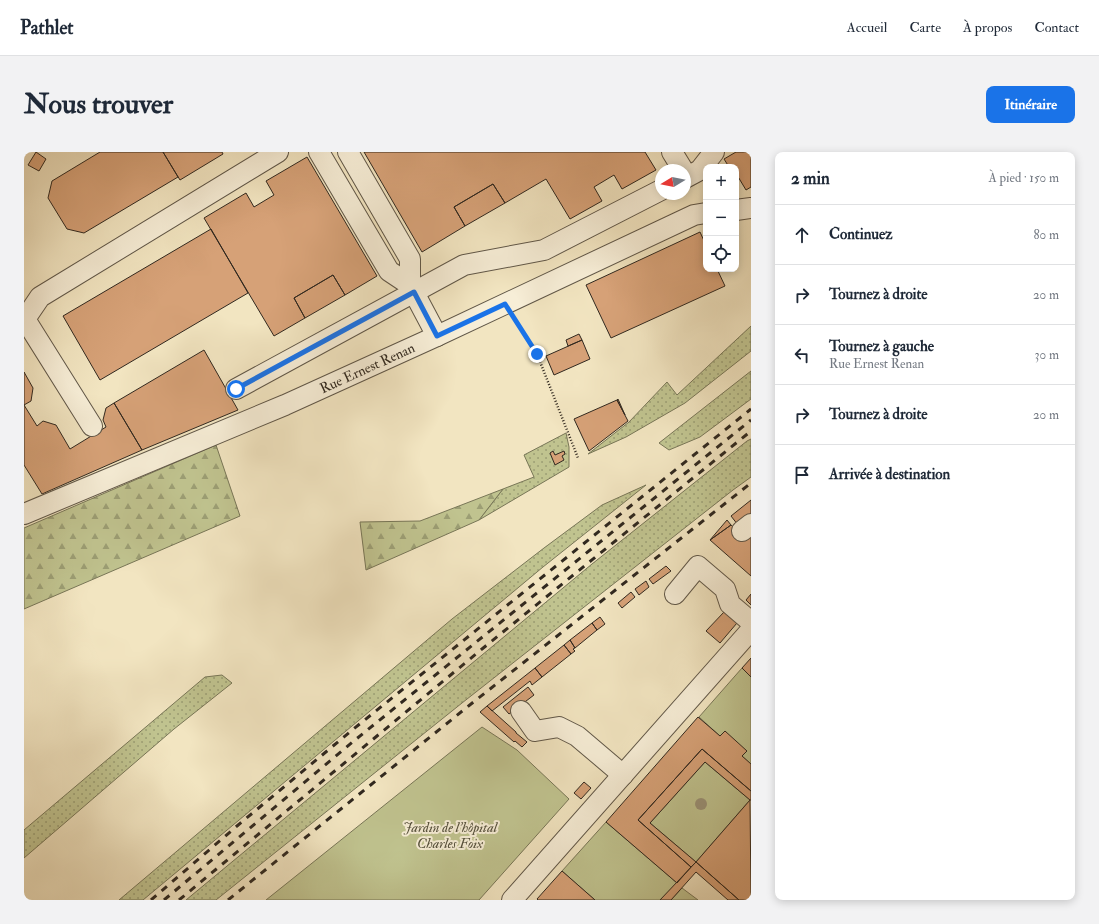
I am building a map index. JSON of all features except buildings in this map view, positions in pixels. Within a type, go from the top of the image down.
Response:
[{"type":"street","points":[[92,426],[24,319],[40,297],[278,152]]},
{"type":"street","points":[[320,152],[389,270],[412,289],[437,336]]},
{"type":"street","points":[[348,152],[410,259],[412,289]]},
{"type":"street","points":[[672,152],[679,164]]},
{"type":"street","points":[[691,173],[700,170],[714,152]]},
{"type":"street","points":[[236,389],[412,289],[464,266],[544,250],[655,193]]},
{"type":"street","points":[[739,210],[751,208]]},
{"type":"street","name":"Rue Ernest Renan","points":[[24,514],[285,405],[437,336],[694,215],[703,214]]},
{"type":"street","points":[[675,594],[698,566],[725,589],[730,604],[751,622]]},
{"type":"street","points":[[512,900],[751,630]]},
{"type":"street","points":[[521,711],[535,731],[559,727],[577,736],[623,774]]},
{"type":"path","points":[[505,304],[537,354],[578,458]]},
{"type":"green space","points":[[751,326],[751,351],[685,403],[626,437],[588,454],[629,422],[667,382],[677,395]]},
{"type":"green space","points":[[751,371],[751,399],[700,437],[669,450],[659,443]]},
{"type":"green space","points":[[566,433],[569,447],[569,467],[479,520],[503,489],[534,477],[524,455]]},
{"type":"green space","points":[[751,439],[751,477],[462,703],[216,900],[186,900],[592,564]]},
{"type":"green space","points":[[216,445],[240,516],[24,609],[24,528]]},
{"type":"green space","points":[[646,485],[543,567],[143,900],[119,900],[452,619],[602,505]]},
{"type":"green space","points":[[503,489],[479,520],[366,570],[360,522],[420,521]]},
{"type":"green space","points":[[742,668],[751,677],[751,764],[742,756],[747,751],[720,736],[699,717]]},
{"type":"green space","points":[[222,675],[232,683],[174,729],[24,858],[24,830],[205,677]]},
{"type":"green space","name":"Jardin de l'hôpital Charles Foix","points":[[482,727],[517,750],[569,799],[479,900],[266,900]]},
{"type":"green space","points":[[705,762],[750,800],[696,862],[650,823]]},
{"type":"green space","points":[[606,822],[677,883],[661,900],[595,900],[562,871]]},
{"type":"green space","points":[[682,888],[698,900],[671,900]]},
{"type":"railway","points":[[151,900],[351,731],[751,409]]},
{"type":"railway","points":[[164,900],[355,740],[751,420]]},
{"type":"railway","points":[[179,900],[482,649],[751,431]]},
{"type":"railway","points":[[228,900],[471,704],[751,483]]},
{"type":"route","points":[[236,389],[414,292],[437,336],[505,304],[537,354]]}]
